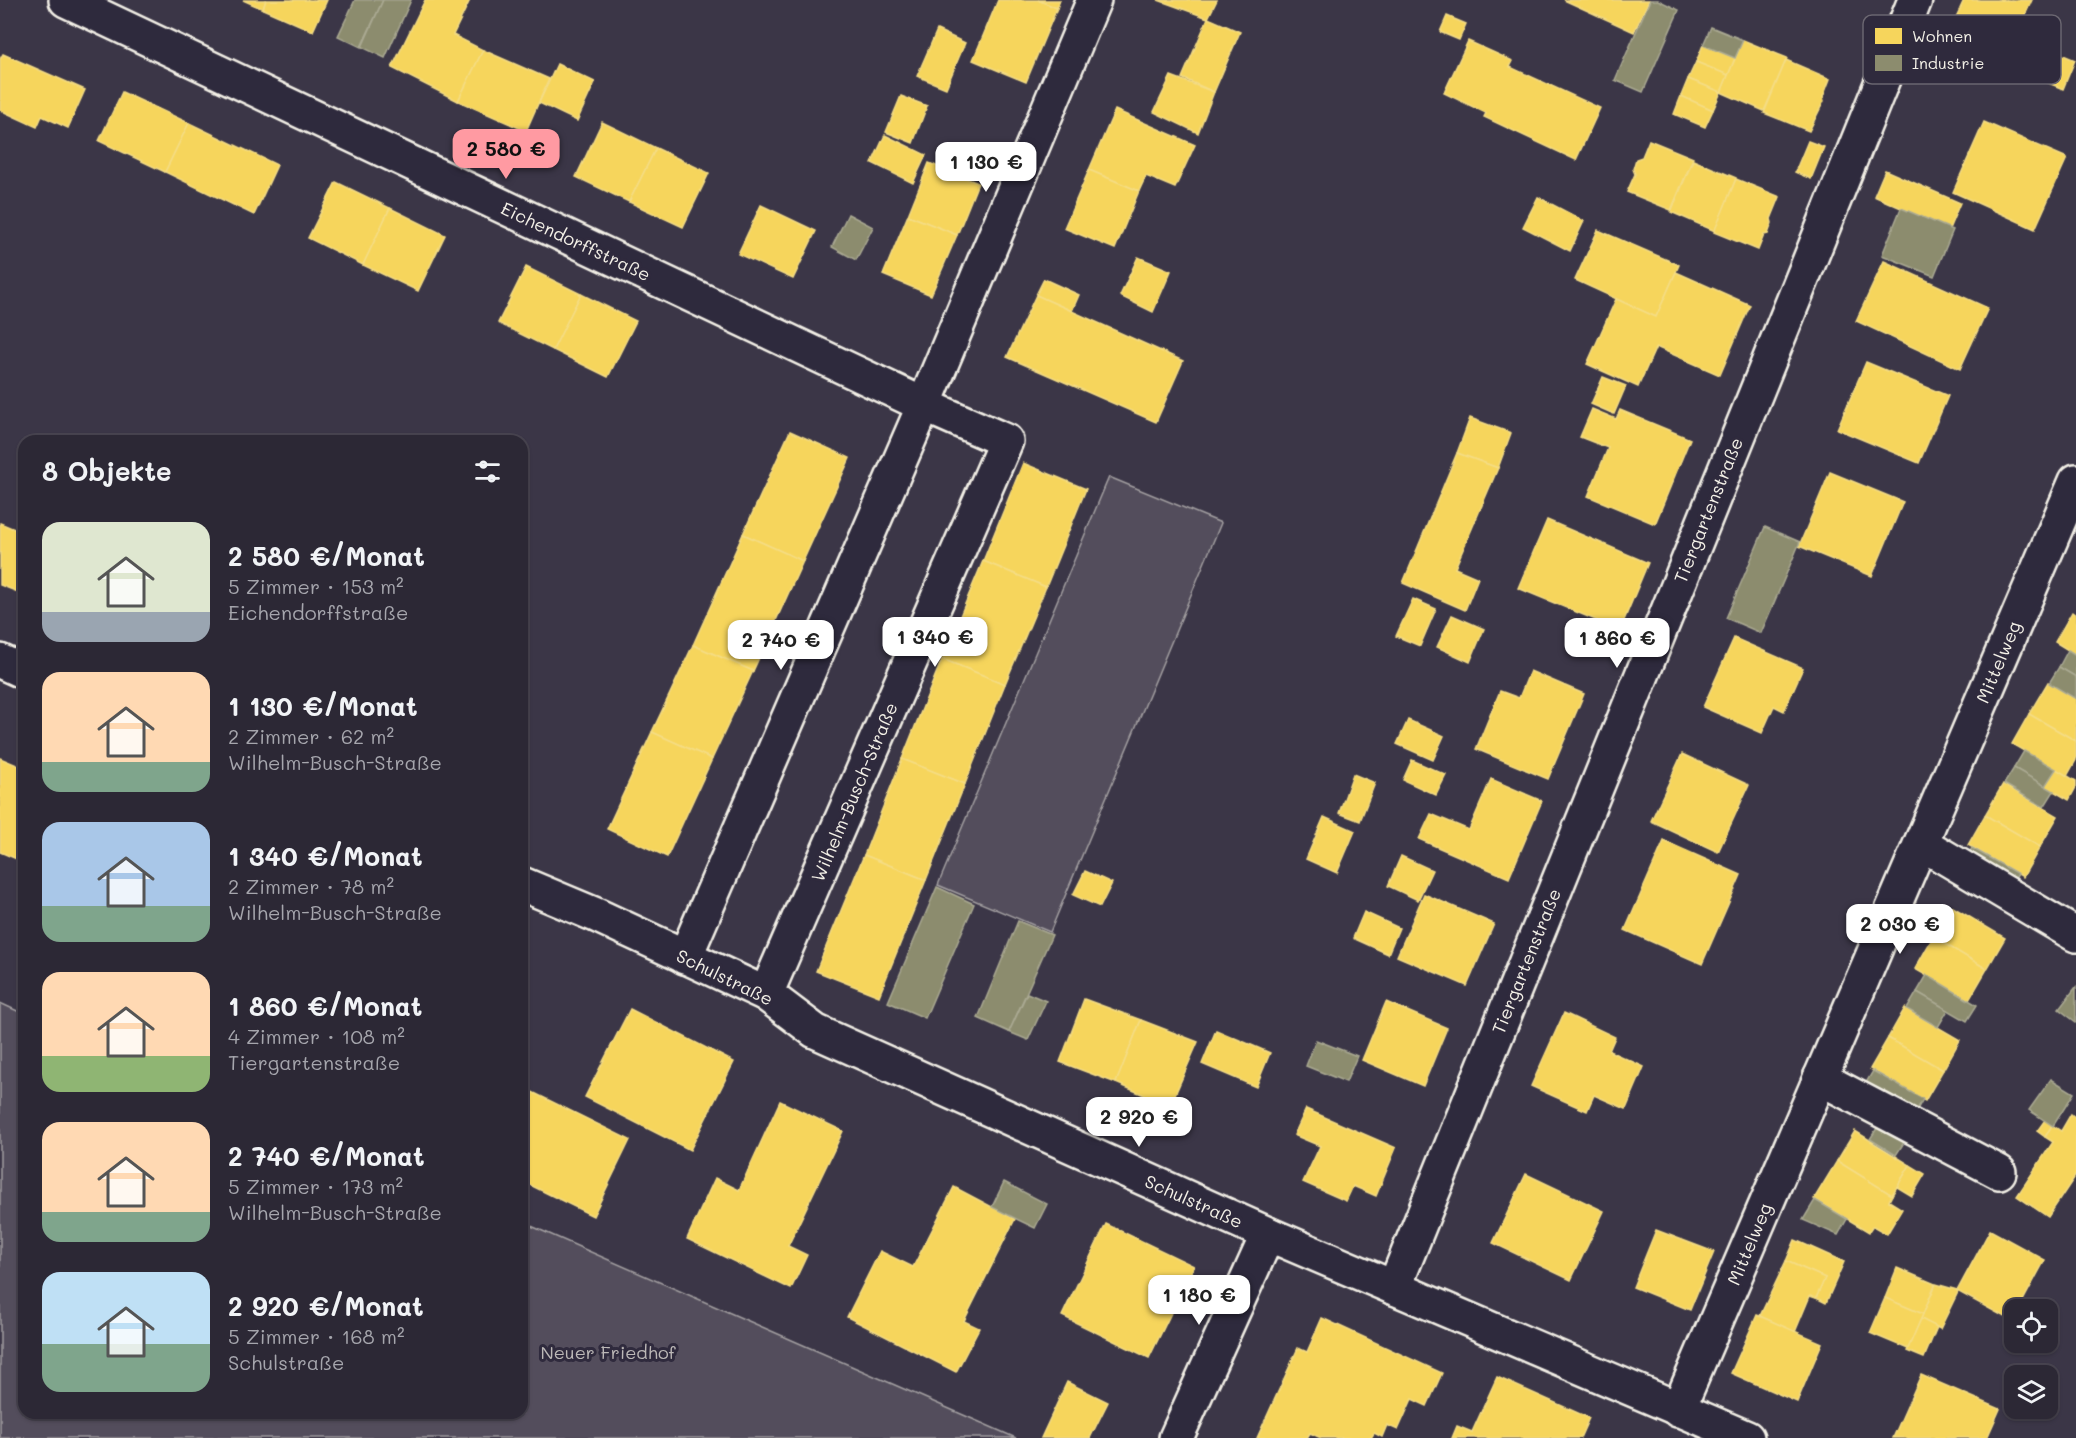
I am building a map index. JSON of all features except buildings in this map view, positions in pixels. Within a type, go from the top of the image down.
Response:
[{"type":"street","name":"Eichendorffstraße","points":[[66,0],[924,405]]},
{"type":"street","points":[[685,957],[924,405],[1094,0]]},
{"type":"street","name":"Tiergartenstraße","points":[[1394,1288],[1881,84]]},
{"type":"street","name":"Wilhelm-Busch-Straße","points":[[766,994],[1006,441],[924,405]]},
{"type":"street","name":"Mittelweg","points":[[1678,1410],[2076,481]]},
{"type":"street","points":[[0,661],[18,669]]},
{"type":"street","points":[[1921,843],[2076,935]]},
{"type":"street","name":"Schulstraße","points":[[528,887],[766,994],[815,1031],[1268,1234],[1747,1438]]},
{"type":"street","points":[[1820,1078],[2000,1172]]},
{"type":"street","points":[[1176,1438],[1268,1234]]},
{"type":"green space","points":[[1109,477],[1221,523],[1050,932],[938,885]]},
{"type":"green space","name":"Neuer Friedhof","points":[[0,1003],[18,1011],[18,1419],[528,1419],[528,1225],[1016,1438],[0,1438]]}]
